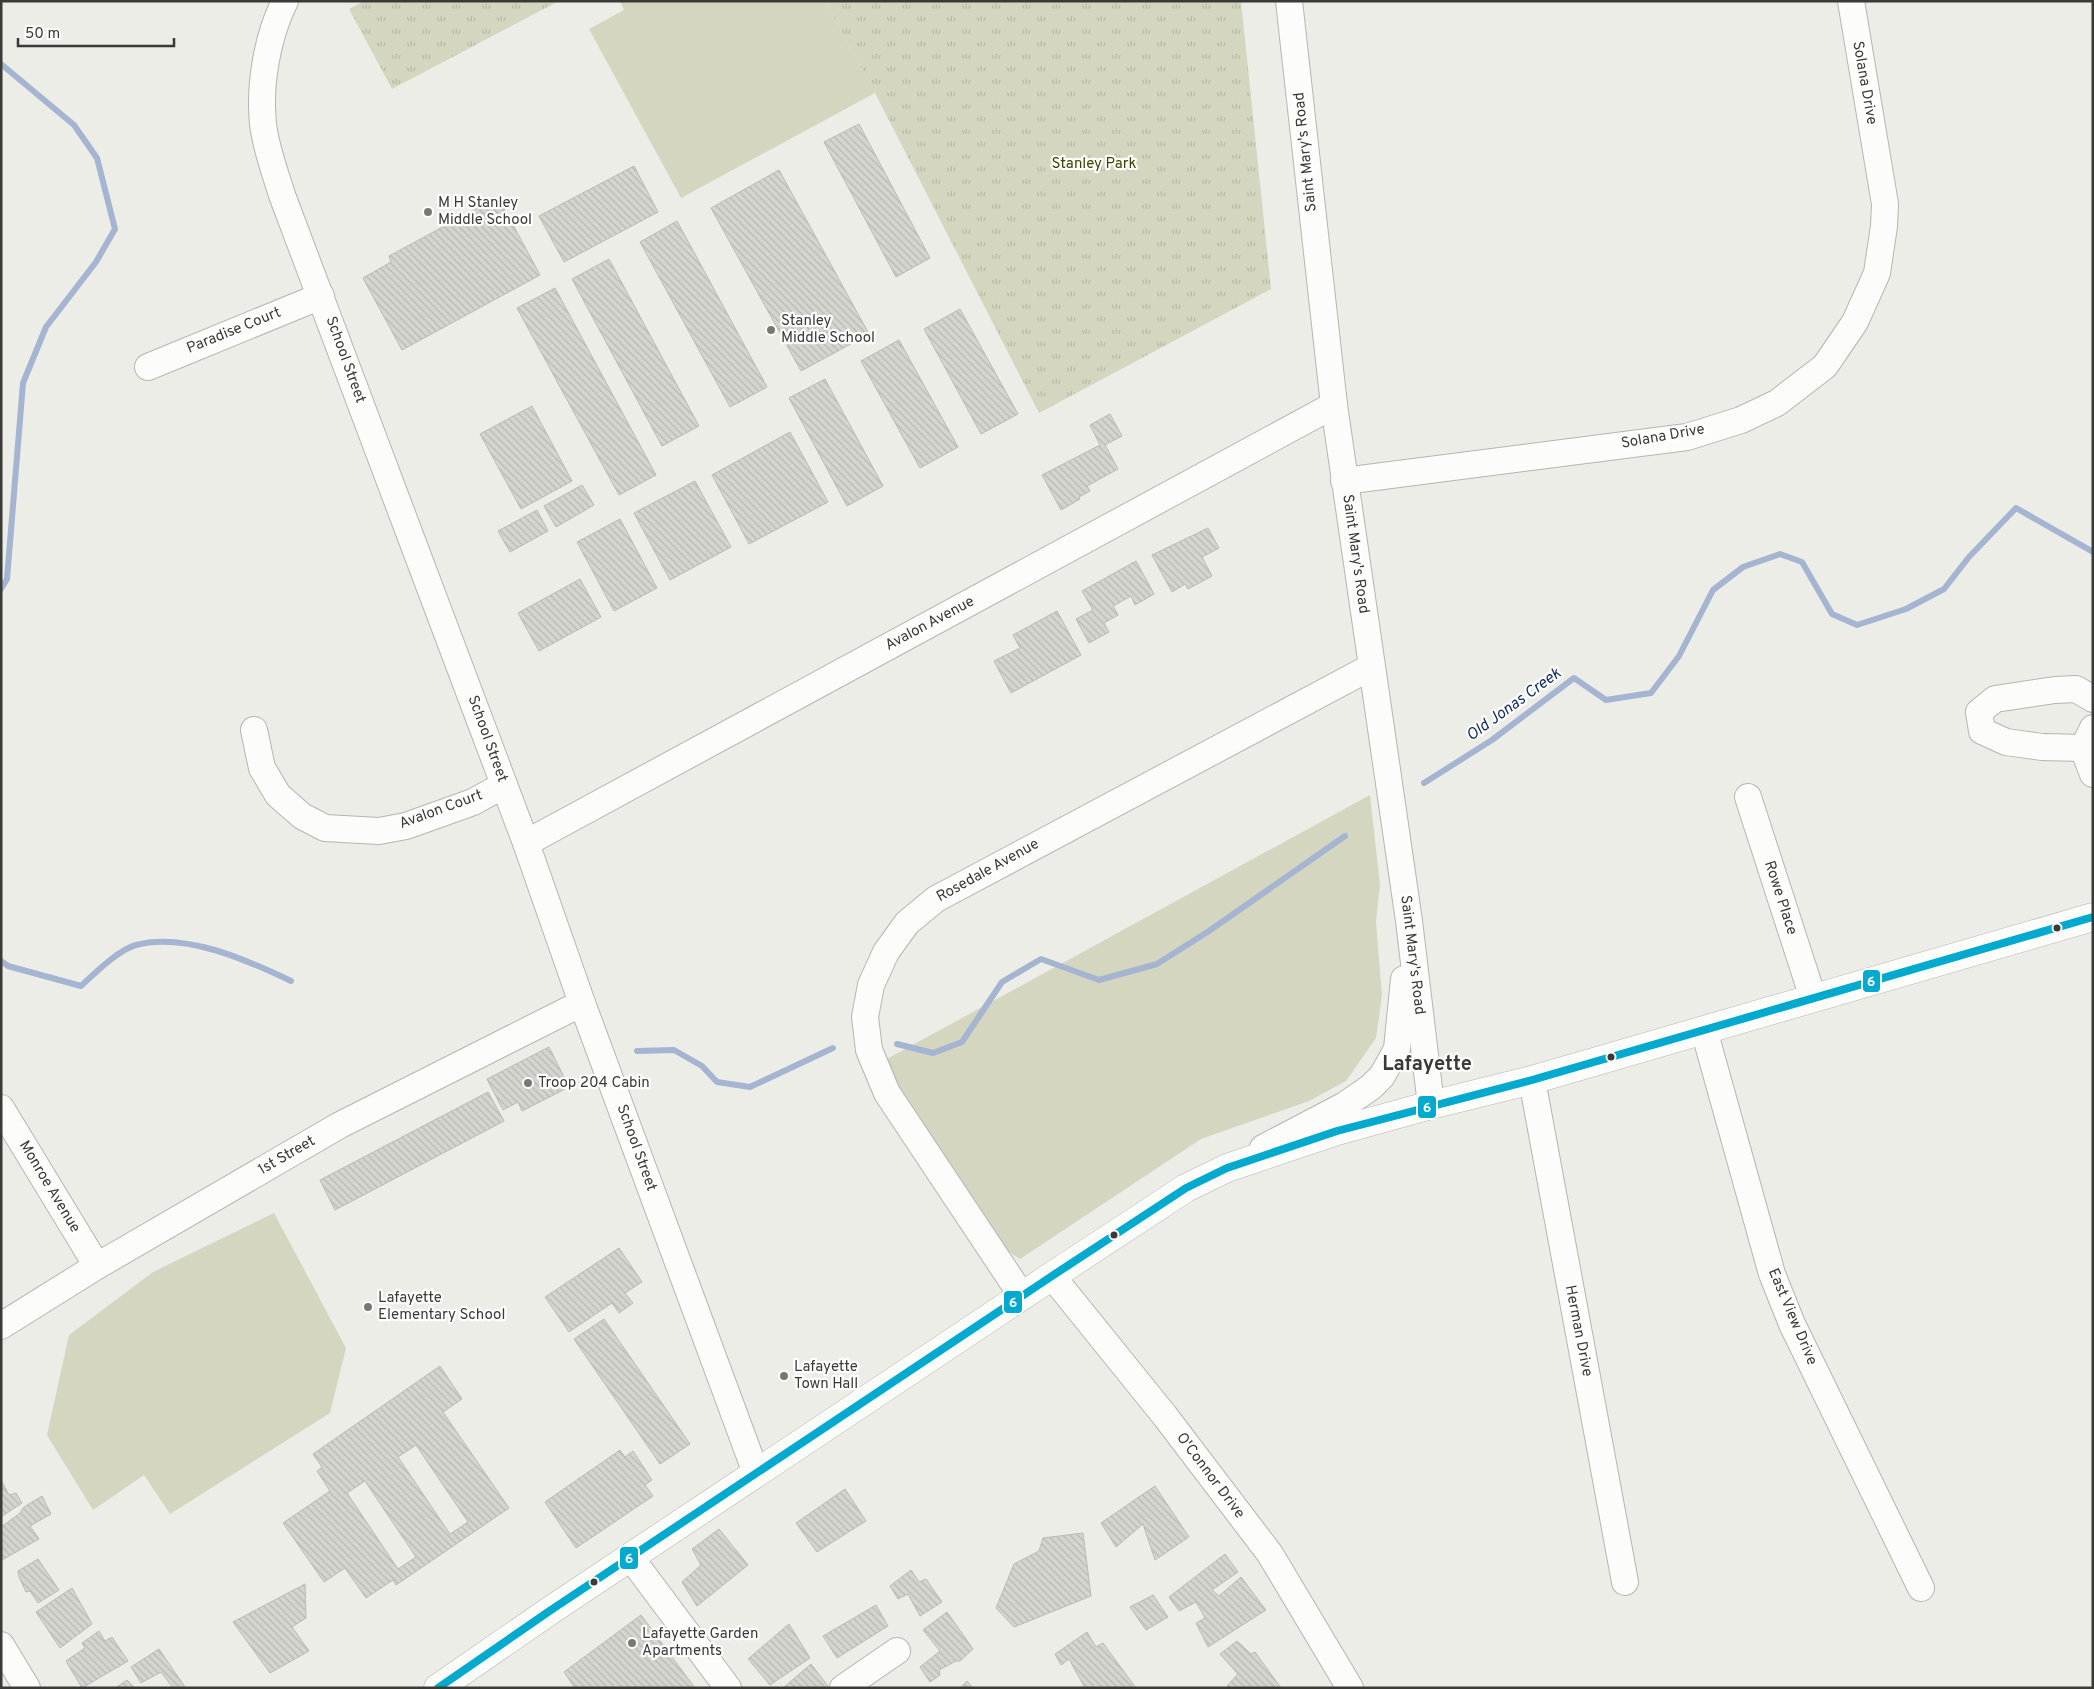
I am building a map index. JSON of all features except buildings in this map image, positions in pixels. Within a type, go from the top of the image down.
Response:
[{"type":"main road","points":[[438,1688],[551,1610],[632,1558],[1052,1276],[1186,1188],[1227,1168],[1337,1131],[1532,1080],[2093,917]]},
{"type":"street","name":"School Street","points":[[285,1],[274,28],[267,63],[262,104],[267,148],[320,296],[526,843],[582,1003],[756,1473]]},
{"type":"street","name":"Saint Mary's Road","points":[[1289,1],[1334,405],[1409,921],[1431,1105]]},
{"type":"street","name":"Solana Drive","points":[[1344,481],[1687,437],[1740,420],[1777,403],[1825,366],[1855,322],[1877,273],[1884,226],[1885,204],[1851,1]]},
{"type":"street","name":"Paradise Court","points":[[148,367],[320,296]]},
{"type":"street","name":"Avalon Avenue","points":[[526,843],[1334,405]]},
{"type":"street","name":"Rosedale Avenue","points":[[1022,1296],[887,1093],[869,1050],[865,1017],[871,985],[886,952],[907,922],[936,898],[1371,667]]},
{"type":"street","points":[[2093,699],[2076,689],[2055,690],[1995,698],[1979,712],[1982,731],[2006,742],[2042,747],[2088,738],[2093,774]]},
{"type":"street","name":"Avalon Court","points":[[254,730],[262,768],[278,796],[302,816],[325,828],[379,831],[406,826],[473,802],[504,785]]},
{"type":"street","name":"Rowe Place","points":[[1748,798],[1813,998]]},
{"type":"street","points":[[1227,1168],[1345,1104],[1371,1087],[1382,1076],[1397,1049],[1409,921]]},
{"type":"street","name":"1st Street","points":[[1,1326],[97,1266],[340,1125],[582,1003]]},
{"type":"street","name":"East View Drive","points":[[1704,1030],[1772,1274],[1792,1324],[1921,1588]]},
{"type":"street","name":"Herman Drive","points":[[1532,1080],[1625,1582]]},
{"type":"street","name":"Monroe Avenue","points":[[1,1108],[97,1266]]},
{"type":"street","name":"O'Connor Drive","points":[[1052,1276],[1165,1416],[1270,1554],[1350,1688]]},
{"type":"street","points":[[632,1558],[728,1688]]},
{"type":"street","points":[[1,1645],[27,1688]]},
{"type":"street","points":[[843,1688],[897,1651]]},
{"type":"green space","points":[[364,1],[559,1],[392,89],[349,9]]},
{"type":"green space","points":[[620,1],[825,1],[875,93],[681,198],[589,29],[624,10]]},
{"type":"green space","name":"Stanley Park","points":[[825,1],[1241,1],[1271,289],[1039,413],[875,93]]},
{"type":"green space","points":[[1370,795],[1380,885],[1376,922],[1382,995],[1376,1038],[1346,1081],[1309,1101],[1201,1139],[1020,1259],[1009,1252],[903,1097],[885,1060]]},
{"type":"green space","points":[[274,1213],[346,1348],[330,1413],[170,1514],[144,1475],[93,1510],[47,1435],[69,1335],[153,1272]]},
{"type":"waterway","points":[[1,64],[74,125],[97,158],[115,229],[96,262],[46,327],[23,383],[7,579],[1,589]]},
{"type":"waterway","name":"Old Jonas Creek","points":[[1424,783],[1492,740],[1574,678],[1606,700],[1651,693],[1679,656],[1713,590],[1743,567],[1780,554],[1802,562],[1832,614],[1857,625],[1906,609],[1944,589],[1969,557],[2016,508],[2093,552]]},
{"type":"waterway","name":"Old Jonas Creek","points":[[897,1044],[933,1053],[962,1042],[1002,982],[1041,959],[1099,980],[1157,964],[1209,931],[1345,836]]},
{"type":"waterway","name":"Old Jonas Creek","points":[[1,961],[8,966],[81,986],[107,962],[129,948],[155,942],[175,942],[195,945],[236,957],[291,981]]},
{"type":"waterway","name":"Old Jonas Creek","points":[[637,1051],[674,1050],[702,1066],[717,1082],[750,1087],[833,1048]]},
{"type":"transit line","name":"6","points":[[438,1688],[551,1610],[1052,1276],[1186,1188],[1227,1168],[1337,1131],[1532,1080],[2093,917]]},
{"type":"place","name":"M H Stanley Middle School","points":[[428,212]]},
{"type":"place","name":"Stanley Middle School","points":[[771,330]]},
{"type":"place","name":"Troop 204 Cabin","points":[[528,1083]]},
{"type":"place","name":"Lafayette Elementary School","points":[[368,1307]]},
{"type":"place","name":"Lafayette Town Hall","points":[[784,1376]]},
{"type":"place","name":"Lafayette Garden Apartments","points":[[632,1643]]},
{"type":"district","name":"Lafayette","points":[[1427,1065]]}]
